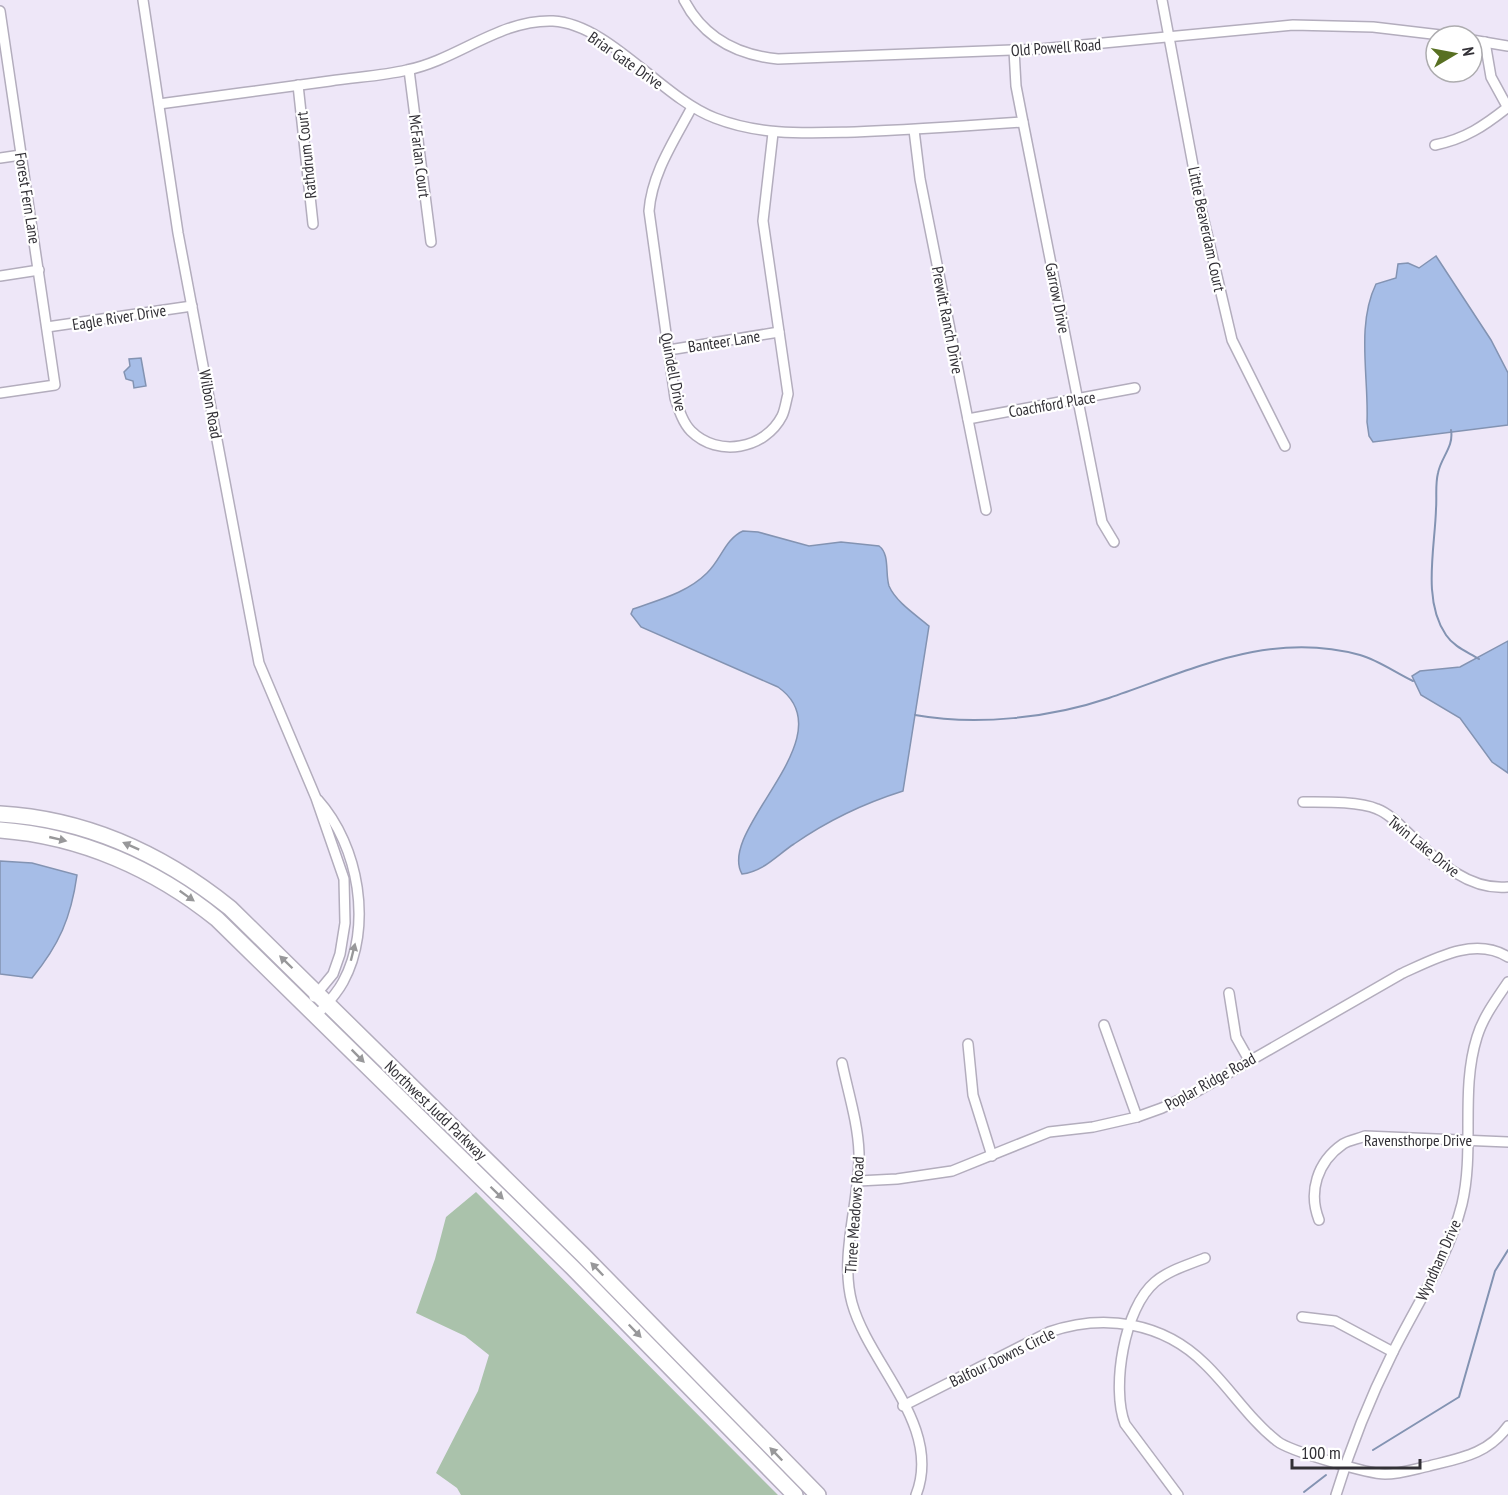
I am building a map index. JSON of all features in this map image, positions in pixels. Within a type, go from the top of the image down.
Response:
[{"type":"highway","name":"Northwest Judd Parkway","points":[[0,814],[44,819],[79,827],[122,842],[168,864],[230,909],[317,1004],[795,1495]]},
{"type":"highway","name":"Northwest Judd Parkway","points":[[0,830],[38,835],[85,846],[118,858],[163,881],[218,919],[317,1004],[583,1255],[818,1495]]},
{"type":"street","name":"Wilbon Road","points":[[143,0],[192,306],[259,663],[316,798],[326,809],[347,848],[353,869],[358,903],[357,933],[347,972],[317,1004]]},
{"type":"street","name":"Old Powell Road","points":[[684,0],[697,20],[723,43],[763,57],[800,59],[1014,50],[1265,27],[1323,25],[1396,28],[1424,32]]},
{"type":"street","name":"Little Beaverdam Court","points":[[1162,0],[1201,208],[1232,340],[1285,446]]},
{"type":"street","name":"Forest Fern Lane","points":[[0,11],[2,41],[55,385],[0,393]]},
{"type":"street","name":"Briar Gate Drive","points":[[159,104],[409,70],[514,27],[553,21],[576,26],[594,36],[692,107],[715,118],[773,133],[914,130],[1023,122]]},
{"type":"street","points":[[1435,145],[1455,141],[1477,131],[1508,107],[1491,77],[1485,42],[1508,46]]},
{"type":"street","name":"Garrow Drive","points":[[1014,50],[1016,86],[1102,522],[1114,542]]},
{"type":"street","name":"McFarlan Court","points":[[409,70],[431,242]]},
{"type":"street","name":"Rathdrum Court","points":[[298,85],[314,224]]},
{"type":"street","name":"Quindell Drive","points":[[692,107],[660,166],[650,191],[649,211],[675,398],[681,415],[691,431],[709,443],[732,447],[752,444],[767,435],[782,416],[788,394],[763,221],[773,133]]},
{"type":"street","name":"Prewitt Ranch Drive","points":[[914,130],[920,178],[986,510]]},
{"type":"street","points":[[0,158],[21,155]]},
{"type":"street","points":[[0,276],[39,270]]},
{"type":"street","name":"Eagle River Drive","points":[[47,327],[192,306]]},
{"type":"street","name":"Banteer Lane","points":[[669,350],[779,332]]},
{"type":"street","name":"Coachford Place","points":[[968,419],[1135,388]]},
{"type":"street","name":"Twin Lake Drive","points":[[1303,802],[1376,808],[1393,819],[1442,864],[1465,880],[1495,888],[1508,887]]},
{"type":"street","name":"Poplar Ridge Road","points":[[858,1180],[897,1179],[952,1171],[1049,1132],[1093,1127],[1137,1117],[1194,1093],[1401,974],[1470,948],[1494,948],[1508,957]]},
{"type":"street","name":"Wyndham Drive","points":[[1336,1495],[1360,1422],[1393,1352],[1430,1283],[1462,1204],[1468,1165],[1470,1062],[1477,1035],[1488,1011],[1508,982]]},
{"type":"street","points":[[1228,993],[1236,1037],[1249,1060]]},
{"type":"street","points":[[1104,1025],[1137,1117]]},
{"type":"street","points":[[968,1044],[973,1095],[992,1156]]},
{"type":"street","name":"Three Meadows Road","points":[[842,1063],[859,1151],[848,1268],[852,1303],[922,1449],[922,1476],[916,1495]]},
{"type":"street","name":"Ravensthorpe Drive","points":[[1319,1220],[1312,1204],[1314,1185],[1327,1160],[1344,1144],[1365,1137],[1508,1142]]},
{"type":"street","points":[[1178,1495],[1133,1437],[1120,1412],[1118,1389],[1130,1323],[1138,1302],[1156,1281],[1205,1258]]},
{"type":"street","points":[[1302,1317],[1335,1321],[1393,1352]]},
{"type":"street","name":"Balfour Downs Circle","points":[[903,1406],[1049,1332],[1084,1323],[1130,1323],[1162,1334],[1193,1353],[1265,1430],[1283,1445],[1368,1473],[1383,1474],[1470,1456],[1488,1447],[1508,1426]]},
{"type":"green space","points":[[413,1098],[592,1271],[767,1452],[765,1455],[411,1101]]},
{"type":"green space","points":[[476,1192],[778,1495],[461,1495],[457,1488],[436,1473],[478,1391],[489,1355],[465,1336],[416,1313],[435,1259],[446,1217]]},
{"type":"water","points":[[1436,256],[1491,340],[1508,373],[1508,425],[1373,442],[1369,436],[1367,422],[1365,352],[1366,317],[1370,300],[1376,284],[1396,278],[1398,264],[1408,263],[1419,268]]},
{"type":"water","points":[[141,358],[146,386],[134,388],[133,381],[126,379],[124,372],[130,366],[129,359]]},
{"type":"water","points":[[743,531],[758,532],[809,546],[841,542],[879,546],[885,554],[888,581],[892,592],[929,626],[903,791],[833,820],[788,848],[763,867],[742,874],[739,855],[746,833],[791,756],[798,731],[795,707],[778,687],[641,627],[631,614],[633,609],[691,586],[712,568],[727,544]]},
{"type":"water","points":[[1508,641],[1508,773],[1492,762],[1460,718],[1421,695],[1412,676],[1420,671],[1460,667]]},
{"type":"water","points":[[0,861],[32,863],[77,875],[71,905],[57,942],[32,978],[0,974]]},
{"type":"waterway","points":[[1451,430],[1451,442],[1437,478],[1432,590],[1434,606],[1446,635],[1457,646],[1479,659]]},
{"type":"waterway","points":[[915,715],[988,720],[1063,711],[1109,698],[1201,665],[1263,650],[1294,647],[1327,649],[1360,655],[1413,681]]},
{"type":"waterway","points":[[1373,1450],[1459,1397],[1495,1271],[1508,1250]]},
{"type":"waterway","points":[[1304,1492],[1326,1475]]}]
